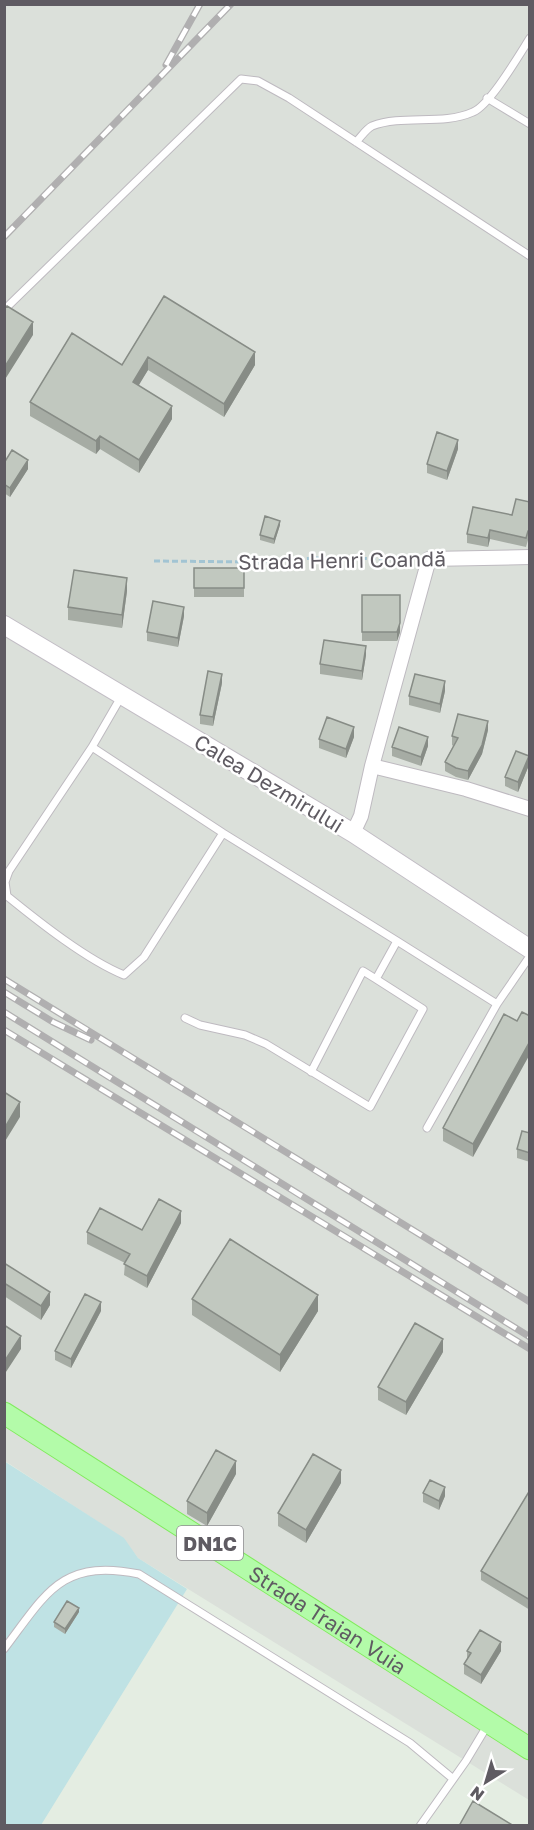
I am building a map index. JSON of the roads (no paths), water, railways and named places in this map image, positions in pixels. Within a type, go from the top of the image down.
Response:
[{"type":"main road","name":"Calea Dezmirului","points":[[4,625],[353,833],[530,949]]},
{"type":"main road","name":"Strada Traian Vuia","points":[[4,1413],[530,1749]]},
{"type":"street","name":"Strada Henri Coandă","points":[[372,766],[429,559],[530,557]]},
{"type":"street","points":[[353,833],[361,816],[372,766],[466,789],[530,809]]},
{"type":"lane","points":[[356,142],[370,127],[392,122],[443,119],[475,111],[504,78],[530,39]]},
{"type":"lane","points":[[4,310],[241,79],[258,81],[289,98],[530,256]]},
{"type":"lane","points":[[487,98],[530,124]]},
{"type":"lane","points":[[122,695],[92,747],[9,871],[5,882],[7,896],[107,968],[124,975],[144,957],[223,833]]},
{"type":"lane","points":[[92,747],[223,833],[497,1004]]},
{"type":"lane","points":[[376,979],[397,941]]},
{"type":"lane","points":[[427,1128],[497,1004],[530,956]]},
{"type":"lane","points":[[185,1018],[200,1025],[245,1035],[267,1044],[311,1072],[370,1107],[423,1009],[363,971],[311,1072]]},
{"type":"lane","points":[[4,1649],[58,1582],[84,1572],[103,1569],[139,1574],[410,1743],[452,1778]]},
{"type":"lane","points":[[420,1826],[466,1761],[489,1722]]},
{"type":"railway","points":[[166,65],[200,4]]},
{"type":"railway","points":[[4,237],[231,4]]},
{"type":"railway","points":[[4,979],[530,1302]]},
{"type":"railway","points":[[4,992],[53,1022],[91,1040]]},
{"type":"railway","points":[[4,1012],[530,1337]]},
{"type":"railway","points":[[4,1030],[530,1349]]}]
